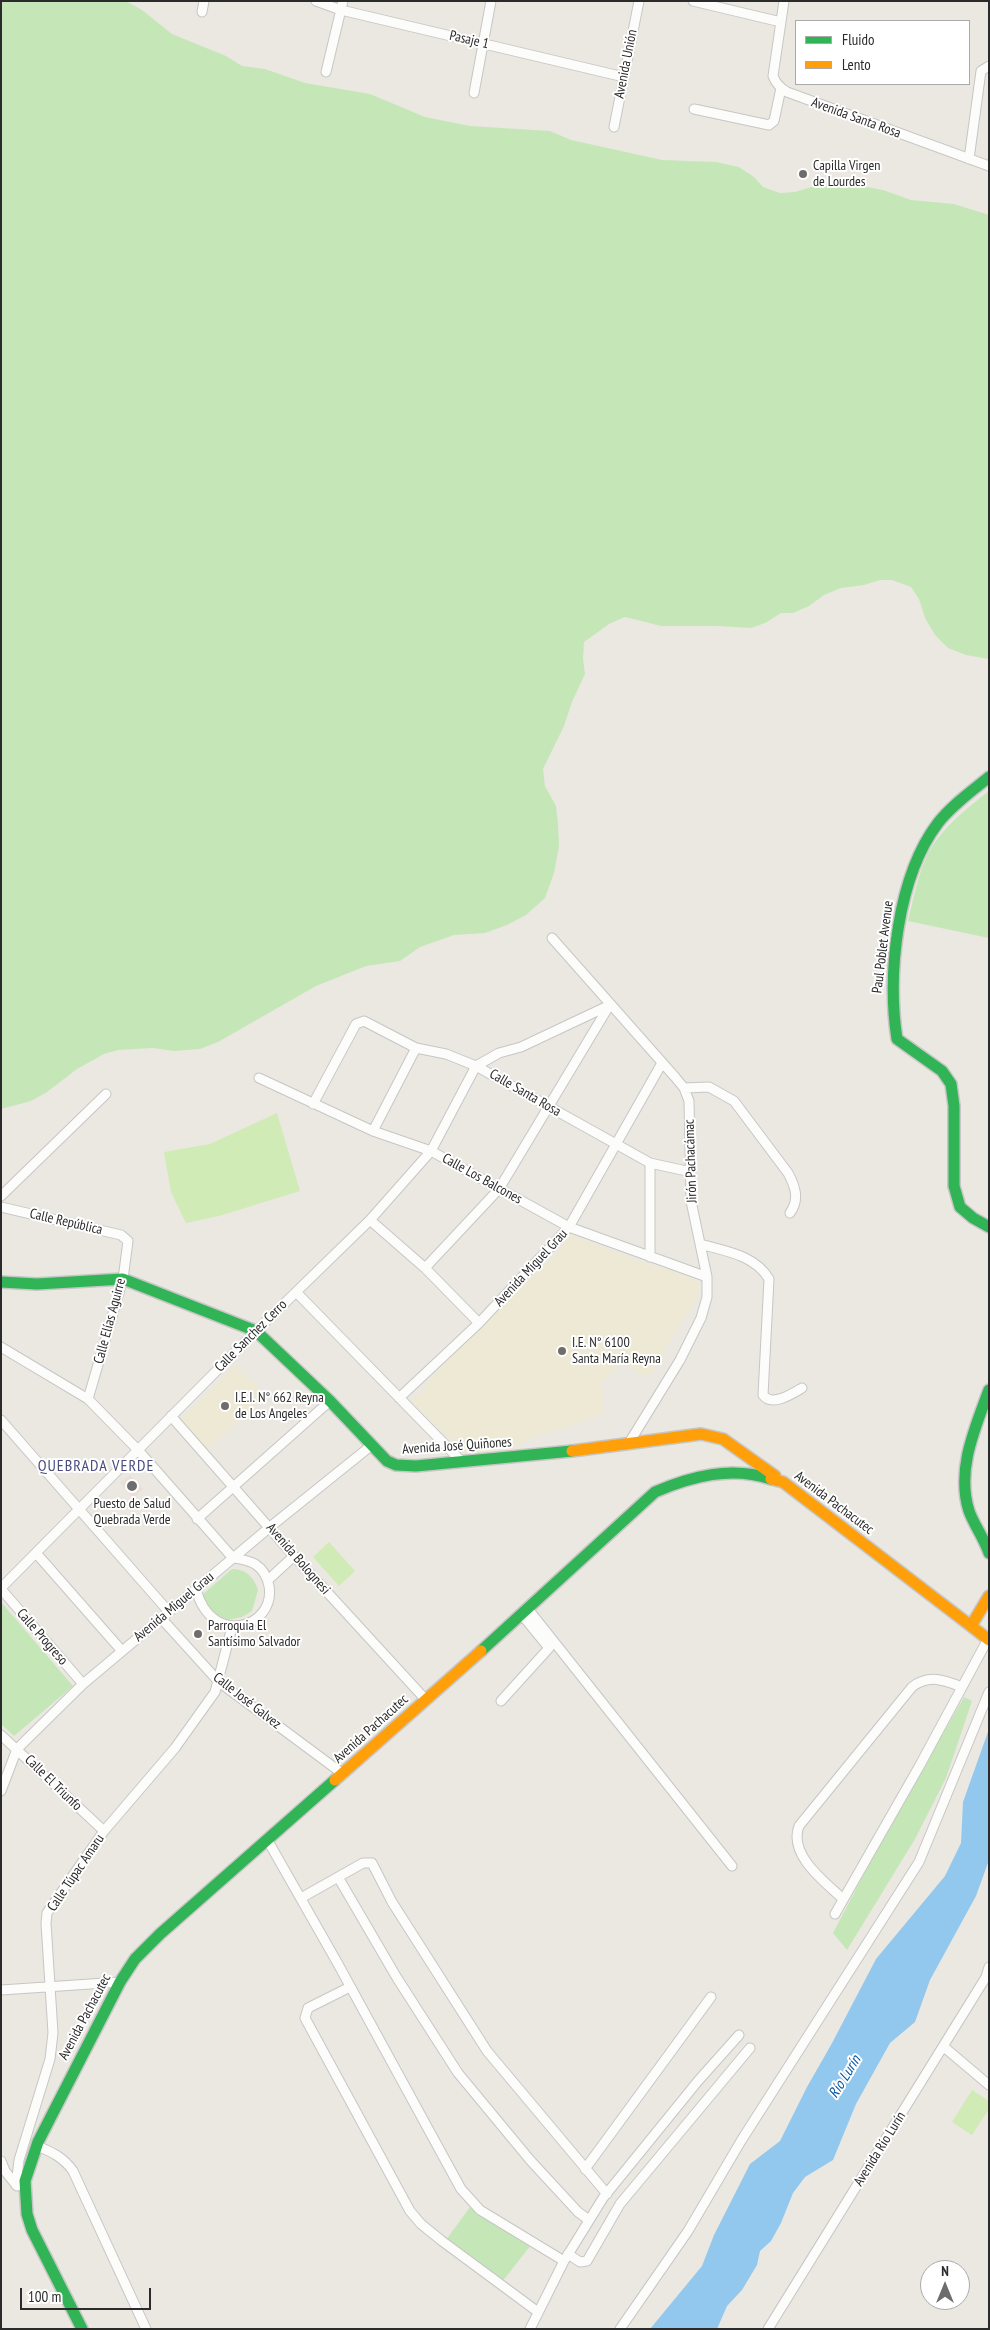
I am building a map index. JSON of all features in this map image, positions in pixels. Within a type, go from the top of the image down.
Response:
[{"type":"main road","name":"Paul Poblet Avenue","points":[[989,777],[951,810],[934,828],[920,854],[905,895],[891,998],[892,1019],[897,1039],[942,1072],[951,1084],[954,1106],[954,1186],[960,1207],[973,1218],[989,1227]]},
{"type":"main road","name":"Avenida José Quiñones","points":[[1,1282],[37,1284],[123,1279],[256,1331],[330,1401],[387,1461],[396,1465],[416,1466],[557,1453],[701,1434],[714,1436],[734,1446],[783,1482]]},
{"type":"main road","points":[[989,1390],[966,1465],[963,1489],[969,1511],[989,1554]]},
{"type":"main road","name":"Avenida Pachacutec","points":[[82,2329],[32,2230],[25,2197],[26,2182],[37,2146],[120,1982],[135,1959],[160,1934],[268,1841],[526,1612],[655,1492],[679,1481],[729,1473],[753,1474],[783,1482],[971,1626]]},
{"type":"main road","points":[[988,1640],[971,1626],[989,1596]]},
{"type":"street","points":[[202,12],[204,1]]},
{"type":"street","name":"Pasaje 1","points":[[316,1],[624,76]]},
{"type":"street","points":[[474,93],[491,1]]},
{"type":"street","name":"Avenida Unión","points":[[614,127],[639,1]]},
{"type":"street","points":[[693,1],[781,22]]},
{"type":"street","points":[[694,109],[769,125],[774,121],[781,88],[775,82],[774,76],[784,1]]},
{"type":"street","points":[[326,72],[342,6]]},
{"type":"street","points":[[969,159],[981,71],[989,66]]},
{"type":"street","name":"Avenida Santa Rosa","points":[[781,88],[787,92],[989,166]]},
{"type":"street","name":"Jirón Pachacámac","points":[[552,938],[684,1088],[689,1100],[691,1201],[707,1277],[706,1297],[700,1318],[680,1360],[628,1443]]},
{"type":"street","points":[[476,1066],[493,1056],[521,1047],[610,1005]]},
{"type":"street","points":[[425,1268],[499,1189],[610,1005]]},
{"type":"street","name":"Calle Santa Rosa","points":[[313,1104],[356,1024],[364,1021],[416,1048],[446,1054],[476,1066],[650,1163],[691,1172]]},
{"type":"street","points":[[373,1131],[416,1048]]},
{"type":"street","name":"Avenida Miguel Grau","points":[[399,1398],[479,1323],[570,1227],[662,1063]]},
{"type":"street","name":"Calle Sanchez Cerro","points":[[1,1589],[256,1331],[370,1220],[431,1151],[476,1066]]},
{"type":"street","name":"Calle Los Balcones","points":[[259,1078],[373,1131],[431,1151],[570,1227],[707,1277]]},
{"type":"street","points":[[684,1088],[709,1087],[734,1101],[788,1173],[794,1185],[796,1198],[790,1213]]},
{"type":"street","points":[[1,1196],[106,1094]]},
{"type":"street","points":[[650,1163],[650,1257]]},
{"type":"street","name":"Calle República","points":[[1,1207],[121,1235],[128,1241]]},
{"type":"street","points":[[370,1220],[425,1268],[479,1323]]},
{"type":"street","name":"Calle Elías Aguirre","points":[[88,1399],[123,1279],[128,1241]]},
{"type":"street","points":[[700,1244],[747,1258],[764,1270],[769,1279],[763,1395],[772,1400],[784,1398],[802,1388]]},
{"type":"street","points":[[296,1292],[461,1461]]},
{"type":"street","points":[[1,1347],[88,1399],[138,1450],[233,1558],[256,1564],[263,1570],[268,1580],[270,1591],[268,1602],[262,1612],[249,1623],[232,1626],[221,1624],[210,1618],[202,1609],[196,1589]]},
{"type":"street","points":[[197,1519],[330,1401]]},
{"type":"street","name":"Avenida Bolognesi","points":[[171,1416],[294,1556],[426,1700]]},
{"type":"street","points":[[1,1420],[168,1612]]},
{"type":"street","name":"Avenida Miguel Grau","points":[[1,1791],[17,1749],[83,1684],[270,1527],[372,1445]]},
{"type":"street","points":[[36,1553],[122,1651]]},
{"type":"street","points":[[268,1580],[294,1556]]},
{"type":"street","name":"Calle Progreso","points":[[1,1589],[83,1684]]},
{"type":"street","points":[[501,1700],[549,1648],[526,1612]]},
{"type":"street","points":[[526,1612],[732,1866]]},
{"type":"street","name":"Calle José Galvez","points":[[161,1618],[219,1682],[343,1774]]},
{"type":"street","name":"Calle Túpac Amaru","points":[[16,2185],[24,2138],[50,2059],[53,2032],[49,1986],[47,1913],[104,1831],[174,1748],[215,1692],[232,1626]]},
{"type":"street","points":[[835,1914],[988,1640]]},
{"type":"street","points":[[844,1899],[818,1875],[803,1856],[797,1838],[799,1826],[912,1687],[926,1680],[935,1679],[962,1687]]},
{"type":"street","points":[[620,2329],[688,2231],[741,2141],[918,1862],[989,1692]]},
{"type":"street","name":"Calle El Triunfo","points":[[1,1735],[104,1831]]},
{"type":"street","points":[[268,1841],[461,2189],[480,2210],[566,2258],[580,2262],[587,2260],[620,2204],[750,2048]]},
{"type":"street","points":[[301,1898],[364,1863],[372,1863],[392,1902],[487,2051],[505,2076],[607,2194]]},
{"type":"street","points":[[338,1877],[397,1978],[458,2072],[530,2160],[578,2212],[589,2220]]},
{"type":"street","name":"Avenida Río Lurín","points":[[768,2329],[944,2047],[986,1977],[989,1967]]},
{"type":"street","points":[[1,1990],[120,1982]]},
{"type":"street","points":[[350,1987],[308,2008],[305,2018],[410,2210],[421,2224],[442,2242],[538,2312]]},
{"type":"street","points":[[586,2169],[711,1996]]},
{"type":"street","points":[[530,2329],[566,2258],[607,2194],[698,2081],[739,2035]]},
{"type":"street","points":[[944,2047],[989,2085]]},
{"type":"street","points":[[37,2146],[55,2153],[67,2162],[73,2171],[146,2329]]},
{"type":"street","points":[[1,2161],[5,2171],[25,2197]]},
{"type":"shaded area","name":"I.E. N° 6100 Santa María Reyna","points":[[570,1234],[638,1261],[690,1277],[701,1285],[693,1307],[681,1322],[649,1378],[636,1372],[624,1361],[601,1383],[605,1409],[602,1413],[577,1424],[526,1440],[514,1449],[465,1454],[411,1400],[411,1396],[426,1393],[424,1386],[485,1321],[554,1256]]},
{"type":"shaded area","name":"I.E.I. N° 662 Reyna de Los Angeles","points":[[235,1365],[266,1396],[206,1450],[179,1421]]},
{"type":"shaded area","name":"Puesto de Salud Quebrada Verde","points":[[130,1475],[143,1489],[133,1498],[120,1483]]},
{"type":"green space","points":[[1,1],[126,1],[142,10],[172,34],[226,56],[242,66],[265,69],[305,83],[370,94],[425,117],[470,126],[550,131],[571,140],[662,160],[716,162],[739,167],[754,177],[763,187],[780,193],[795,192],[821,184],[840,182],[883,190],[911,200],[954,204],[989,215],[989,659],[966,655],[948,648],[935,635],[925,618],[919,599],[911,587],[892,580],[880,580],[864,585],[841,588],[824,595],[809,606],[793,613],[781,613],[765,623],[751,628],[661,626],[625,617],[609,624],[584,642],[583,659],[585,674],[572,702],[564,726],[543,769],[545,786],[556,806],[559,846],[554,873],[545,898],[526,915],[507,925],[485,933],[454,935],[420,947],[400,961],[366,966],[316,986],[218,1042],[200,1049],[174,1051],[153,1048],[118,1050],[104,1054],[77,1069],[47,1092],[31,1101],[1,1109]]},
{"type":"green space","points":[[989,791],[989,938],[908,921],[922,867],[932,847],[943,831]]},
{"type":"green space","points":[[277,1113],[300,1191],[219,1216],[186,1223],[171,1192],[164,1152],[210,1144]]},
{"type":"green space","points":[[329,1542],[355,1571],[339,1586],[313,1557]]},
{"type":"green space","points":[[232,1569],[241,1570],[249,1575],[258,1590],[252,1611],[242,1617],[223,1621],[207,1609],[203,1594]]},
{"type":"green space","points":[[1,1602],[73,1686],[14,1736],[1,1724]]},
{"type":"green space","points":[[964,1697],[972,1701],[946,1778],[915,1839],[847,1950],[833,1933],[885,1834]]},
{"type":"green space","points":[[972,2090],[989,2101],[989,2109],[972,2135],[952,2122]]},
{"type":"green space","points":[[470,2207],[531,2245],[502,2282],[446,2240]]},
{"type":"water","name":"Río Lurín","points":[[989,1729],[989,1860],[976,1896],[930,1980],[915,2022],[890,2043],[856,2104],[833,2160],[805,2177],[793,2193],[781,2223],[771,2241],[760,2251],[757,2265],[742,2290],[727,2306],[717,2329],[650,2329],[702,2266],[714,2235],[750,2164],[780,2141],[876,1959],[945,1876],[961,1843],[963,1802]]},
{"type":"traffic: fast","points":[[989,777],[949,810],[924,845],[904,898],[898,927],[893,985],[897,1039],[942,1071],[951,1084],[954,1106],[954,1186],[960,1207],[973,1218],[989,1227]]},
{"type":"traffic: fast","points":[[1,1282],[37,1284],[123,1279],[256,1331],[330,1401],[387,1461],[396,1465],[416,1466],[572,1451]]},
{"type":"traffic: fast","points":[[989,1390],[973,1434],[966,1465],[965,1480],[969,1511],[989,1553]]},
{"type":"traffic: fast","points":[[481,1651],[655,1492],[697,1477],[726,1473],[741,1473],[771,1479]]},
{"type":"traffic: fast","points":[[82,2329],[32,2230],[27,2214],[25,2181],[38,2142],[120,1982],[135,1959],[160,1934],[335,1780]]},
{"type":"traffic: slow","points":[[572,1451],[701,1434],[723,1439],[775,1476]]},
{"type":"traffic: slow","points":[[771,1479],[783,1482],[971,1626]]},
{"type":"traffic: slow","points":[[989,1596],[971,1626],[989,1640]]},
{"type":"traffic: slow","points":[[335,1780],[481,1651]]},
{"type":"place","name":"Capilla Virgen de Lourdes","points":[[803,174]]},
{"type":"place","name":"I.E. N° 6100 Santa María Reyna","points":[[562,1351]]},
{"type":"place","name":"I.E.I. N° 662 Reyna de Los Angeles","points":[[225,1406]]},
{"type":"place","name":"Puesto de Salud Quebrada Verde","points":[[132,1486]]},
{"type":"place","name":"Parroquia El Santísimo Salvador","points":[[198,1634]]},
{"type":"district","name":"QUEBRADA VERDE","points":[[96,1466]]}]
